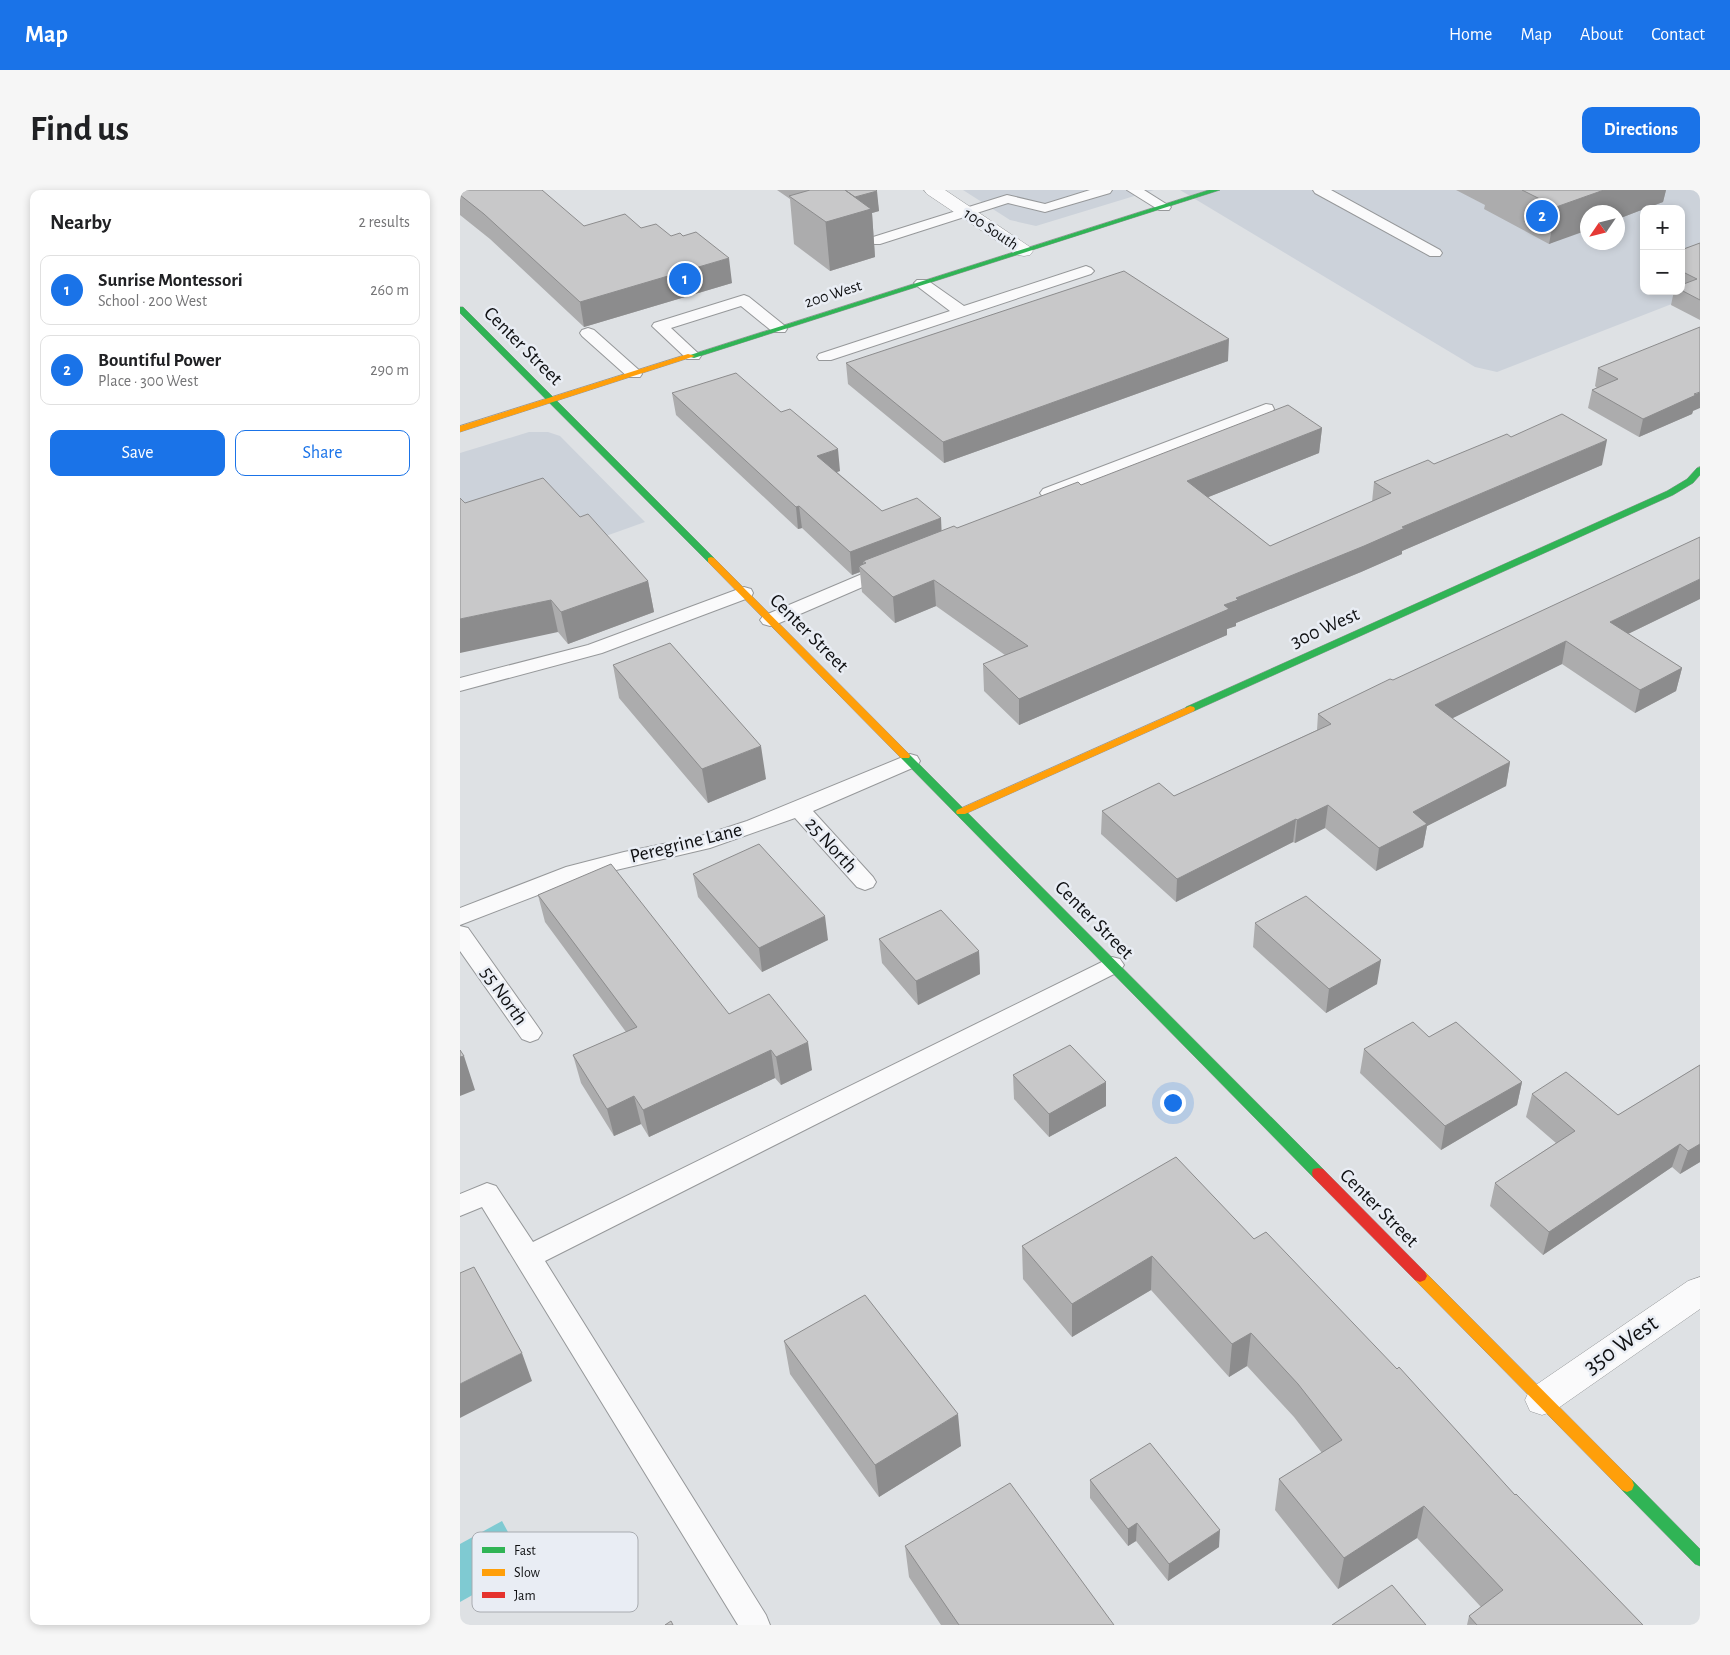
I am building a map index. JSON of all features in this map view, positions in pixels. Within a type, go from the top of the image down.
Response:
[{"type":"street","name":"100 South","points":[[933,190],[1024,251]]},
{"type":"street","name":"200 West","points":[[460,429],[1216,190]]},
{"type":"street","name":"Center Street","points":[[460,309],[744,593],[1700,1559]]},
{"type":"street","name":"300 West","points":[[960,812],[1670,493],[1690,481],[1700,471]]},
{"type":"street","name":"350 West","points":[[1542,1400],[1700,1291]]},
{"type":"lane","points":[[992,190],[1007,200],[1046,208],[1105,190]]},
{"type":"lane","points":[[1134,190],[1164,207]]},
{"type":"lane","points":[[1330,191],[1435,253]]},
{"type":"lane","points":[[875,241],[1038,192]]},
{"type":"lane","points":[[825,357],[1086,271]]},
{"type":"lane","points":[[922,283],[962,312]]},
{"type":"lane","points":[[693,356],[660,326],[744,300],[779,329]]},
{"type":"lane","points":[[588,333],[634,374]]},
{"type":"lane","points":[[1033,500],[1266,408]]},
{"type":"lane","points":[[770,620],[846,586],[900,565]]},
{"type":"lane","points":[[460,685],[595,649],[744,593]]},
{"type":"lane","name":"Peregrine Lane","points":[[460,917],[560,876],[613,862],[701,844],[798,808],[910,761]]},
{"type":"lane","name":"25 North","points":[[798,808],[865,882]]},
{"type":"lane","name":"55 North","points":[[460,934],[530,1033]]},
{"type":"lane","points":[[528,1258],[1112,965]]},
{"type":"lane","points":[[460,1206],[487,1193],[754,1625]]},
{"type":"shaded area","points":[[963,190],[1154,190],[1036,226],[1010,220]]},
{"type":"shaded area","points":[[1180,190],[1700,190],[1700,293],[1497,372],[1475,367]]},
{"type":"shaded area","points":[[529,432],[548,432],[560,436],[645,522],[460,588],[460,453]]},
{"type":"water","points":[[502,1521],[508,1532],[482,1532]]},
{"type":"water","points":[[472,1537],[472,1595],[460,1602],[460,1544]]},
{"type":"building","points":[[460,190],[542,190],[584,226],[625,214],[641,228],[656,224],[671,236],[680,233],[683,236],[696,232],[729,258],[580,302],[484,214],[460,195]]},
{"type":"building","points":[[810,190],[845,190],[871,209],[826,222],[789,196]]},
{"type":"building","points":[[845,190],[876,190],[877,191],[855,197]]},
{"type":"building","points":[[1522,190],[1604,190],[1556,207]]},
{"type":"building","points":[[1700,243],[1700,300],[1685,292],[1685,284],[1697,279],[1685,273],[1685,249]]},
{"type":"building","points":[[1124,271],[1229,339],[943,442],[846,363]]},
{"type":"building","points":[[1700,327],[1700,392],[1694,394],[1696,395],[1643,419],[1592,390],[1618,379],[1598,368]]},
{"type":"building","points":[[736,373],[781,412],[790,409],[838,449],[817,456],[882,511],[917,498],[941,518],[850,552],[799,506],[796,507],[672,393]]},
{"type":"building","points":[[1288,405],[1322,428],[1187,481],[1270,546],[1391,493],[1374,482],[1428,460],[1434,464],[1507,434],[1511,437],[1562,414],[1607,440],[1402,527],[1405,528],[1364,546],[1236,598],[1238,600],[1224,605],[1229,609],[1019,699],[983,664],[1028,646],[934,580],[893,597],[859,566],[866,563],[863,561],[954,526],[957,528],[1078,482],[1081,485]]},
{"type":"building","points":[[543,478],[580,517],[588,514],[648,581],[561,612],[551,600],[460,619],[460,498],[465,503]]},
{"type":"building","points":[[1700,537],[1700,579],[1610,622],[1682,668],[1640,690],[1566,641],[1435,705],[1510,762],[1413,812],[1427,824],[1379,848],[1328,805],[1296,819],[1177,879],[1102,811],[1159,783],[1174,796],[1331,724],[1318,714]]},
{"type":"building","points":[[670,643],[761,746],[702,769],[613,665]]},
{"type":"building","points":[[759,844],[825,916],[759,948],[693,874]]},
{"type":"building","points":[[611,864],[729,1014],[769,994],[808,1042],[776,1057],[771,1050],[643,1110],[634,1096],[607,1109],[573,1055],[637,1027],[538,895]]},
{"type":"building","points":[[1306,896],[1381,960],[1329,989],[1255,923]]},
{"type":"building","points":[[941,910],[979,951],[916,981],[879,939]]},
{"type":"building","points":[[1413,1022],[1429,1037],[1456,1022],[1522,1082],[1445,1126],[1364,1049]]},
{"type":"building","points":[[1070,1045],[1106,1082],[1049,1114],[1013,1075]]},
{"type":"building","points":[[1700,1065],[1700,1144],[1688,1151],[1680,1144],[1549,1232],[1495,1183],[1575,1131],[1532,1094],[1566,1072],[1618,1115]]},
{"type":"building","points":[[1176,1157],[1254,1239],[1266,1232],[1397,1369],[1399,1367],[1515,1495],[1643,1625],[1477,1625],[1469,1616],[1503,1590],[1424,1506],[1344,1558],[1279,1479],[1342,1440],[1298,1384],[1251,1333],[1232,1344],[1152,1256],[1072,1304],[1022,1246]]},
{"type":"building","points":[[474,1267],[522,1353],[460,1384],[460,1273]]},
{"type":"building","points":[[865,1295],[958,1414],[875,1465],[784,1341]]},
{"type":"building","points":[[1150,1443],[1220,1530],[1169,1564],[1137,1523],[1128,1529],[1090,1480]]},
{"type":"building","points":[[1010,1483],[1114,1625],[959,1625],[905,1546]]},
{"type":"building","points":[[1392,1585],[1426,1625],[1332,1625]]},
{"type":"building","points":[[671,1621],[673,1625],[665,1625]]},
{"type":"traffic: fast","points":[[691,356],[1216,190]]},
{"type":"traffic: fast","points":[[460,309],[711,560]]},
{"type":"traffic: fast","points":[[1190,709],[1670,493],[1690,481],[1700,470]]},
{"type":"traffic: fast","points":[[905,756],[1318,1173]]},
{"type":"traffic: fast","points":[[1627,1485],[1700,1559]]},
{"type":"traffic: slow","points":[[460,429],[691,356]]},
{"type":"traffic: slow","points":[[711,560],[905,756]]},
{"type":"traffic: slow","points":[[961,812],[1190,709]]},
{"type":"traffic: slow","points":[[1420,1276],[1627,1485]]},
{"type":"traffic: jam","points":[[1318,1173],[1420,1276]]},
{"type":"place","name":"Bountiful Power","points":[[1542,216]]},
{"type":"place","name":"Sunrise Montessori","points":[[685,279]]}]
